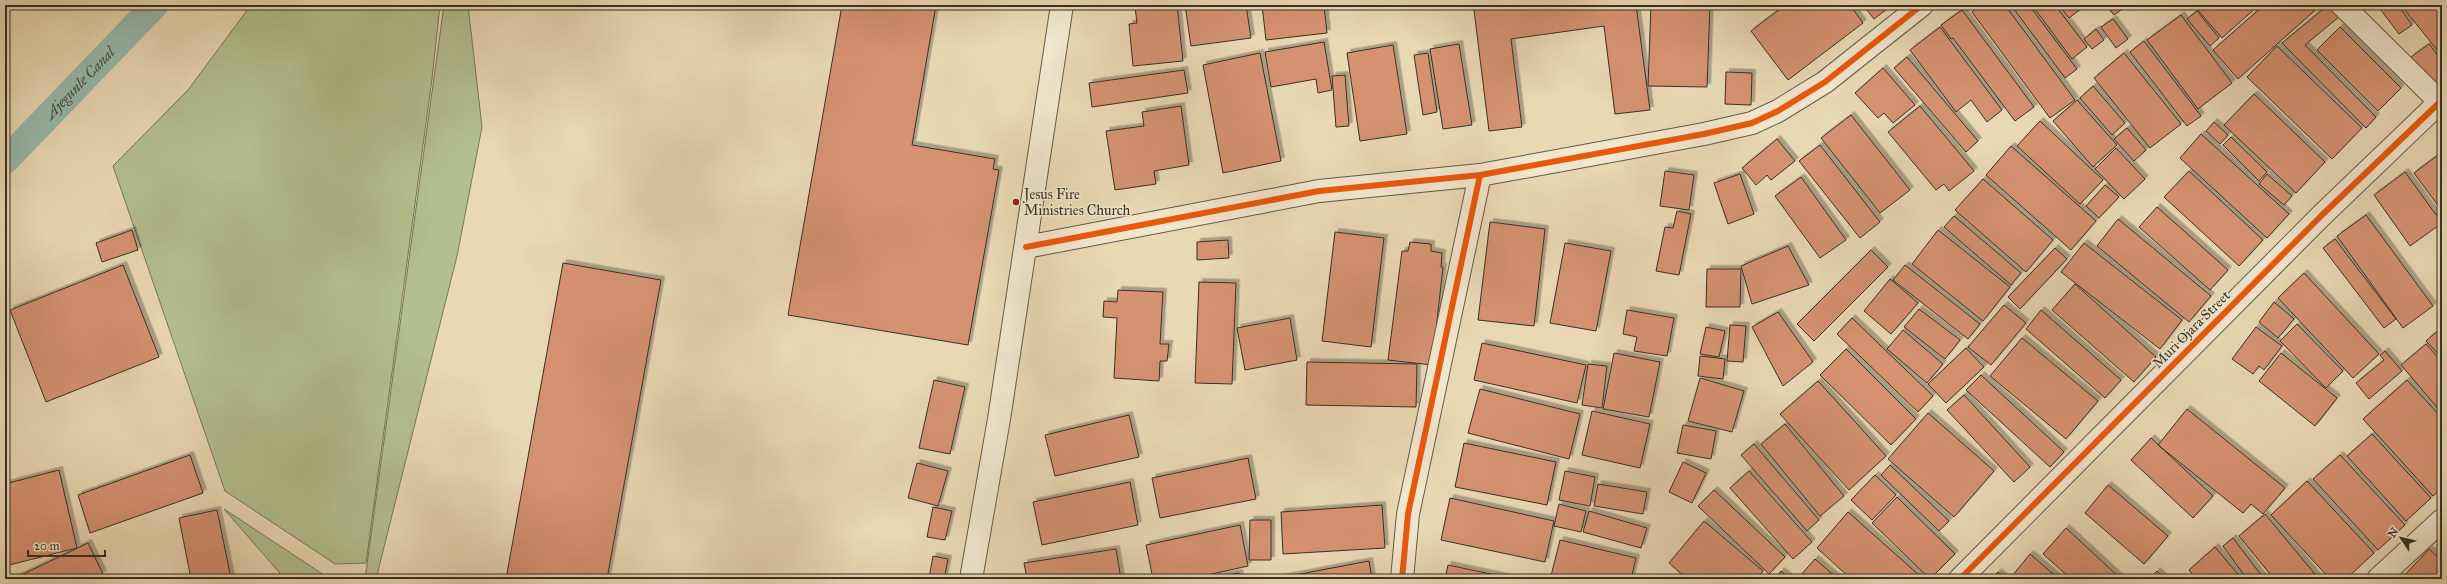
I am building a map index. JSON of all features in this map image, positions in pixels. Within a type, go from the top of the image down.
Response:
[{"type":"street","points":[[971,579],[999,420],[1062,5]]},
{"type":"street","points":[[1026,248],[1319,191],[1480,175],[1704,134],[1752,123],[1778,111],[1825,82],[1922,5]]},
{"type":"street","points":[[2342,5],[2441,101]]},
{"type":"street","name":"Muri Ojara Street","points":[[1960,579],[2322,215],[2441,101]]},
{"type":"street","points":[[1402,579],[1408,514],[1480,175]]},
{"type":"street","points":[[2378,579],[2442,520]]},
{"type":"green space","points":[[251,5],[440,5],[432,79],[366,563],[335,564],[225,491],[113,166],[188,90]]},
{"type":"green space","points":[[444,5],[468,5],[482,127],[457,256],[376,579],[365,579]]},
{"type":"green space","points":[[224,509],[330,579],[285,579]]},
{"type":"building","points":[[842,5],[936,5],[912,145],[995,159],[993,169],[999,170],[968,345],[788,315]]},
{"type":"building","points":[[1127,5],[1177,5],[1183,61],[1133,66],[1129,24],[1137,23],[1135,7],[1127,8]]},
{"type":"building","points":[[1185,5],[1246,5],[1251,38],[1191,46]]},
{"type":"building","points":[[1262,5],[1324,5],[1327,33],[1266,40]]},
{"type":"building","points":[[1507,5],[1636,5],[1650,110],[1615,114],[1604,26],[1511,39],[1522,127],[1489,131],[1474,10]]},
{"type":"building","points":[[1651,5],[1710,5],[1707,87],[1648,86]]},
{"type":"building","points":[[1785,5],[1850,5],[1863,23],[1788,80],[1751,31]]},
{"type":"building","points":[[1863,5],[1892,5],[1874,19]]},
{"type":"building","points":[[1981,5],[2005,5],[2075,100],[2050,118],[1972,12]]},
{"type":"building","points":[[2011,5],[2029,5],[2077,69],[2065,78]]},
{"type":"building","points":[[2032,5],[2055,5],[2087,47],[2072,59]]},
{"type":"building","points":[[2059,5],[2086,5],[2069,18]]},
{"type":"building","points":[[2106,5],[2128,5],[2114,15]]},
{"type":"building","points":[[2201,5],[2259,5],[2222,38],[2197,9]]},
{"type":"building","points":[[2264,5],[2321,5],[2238,79],[2213,50]]},
{"type":"building","points":[[2328,5],[2331,5],[2340,16],[2305,45],[2376,117],[2366,128],[2282,43]]},
{"type":"building","points":[[2377,5],[2398,5],[2412,25],[2399,34]]},
{"type":"building","points":[[2401,5],[2442,5],[2442,56]]},
{"type":"building","points":[[1962,10],[2034,107],[2015,121],[1953,38],[1951,39],[1941,25]]},
{"type":"building","points":[[2197,11],[2219,38],[2210,46],[2187,19]]},
{"type":"building","points":[[2181,15],[2232,83],[2198,109],[2147,40]]},
{"type":"building","points":[[2113,19],[2128,39],[2116,48],[2101,27]]},
{"type":"building","points":[[1940,27],[2002,110],[1987,122],[1971,100],[1956,112],[1910,50]]},
{"type":"building","points":[[2340,27],[2401,88],[2378,111],[2317,50]]},
{"type":"building","points":[[2096,29],[2104,40],[2092,49],[2084,39]]},
{"type":"building","points":[[2144,41],[2201,116],[2187,126],[2130,52]]},
{"type":"building","points":[[1324,42],[1332,90],[1318,93],[1316,79],[1271,87],[1265,52]]},
{"type":"building","points":[[1459,44],[1472,125],[1443,129],[1430,49]]},
{"type":"building","points":[[2429,44],[2442,61],[2442,82],[2434,88],[2411,57]]},
{"type":"building","points":[[1393,45],[1407,134],[1360,141],[1347,53]]},
{"type":"building","points":[[2277,46],[2362,128],[2332,159],[2247,77]]},
{"type":"building","points":[[1260,53],[1281,161],[1223,173],[1203,65]]},
{"type":"building","points":[[1428,53],[1437,112],[1423,115],[1414,55]]},
{"type":"building","points":[[2124,53],[2181,124],[2150,148],[2094,78]]},
{"type":"building","points":[[1907,57],[1978,141],[1966,152],[1894,68]]},
{"type":"building","points":[[1883,68],[1915,105],[1893,123],[1884,113],[1878,118],[1855,93]]},
{"type":"building","points":[[1184,70],[1188,93],[1092,107],[1089,83]]},
{"type":"building","points":[[1726,72],[1752,73],[1751,105],[1725,104]]},
{"type":"building","points":[[1345,75],[1349,126],[1336,127],[1332,76]]},
{"type":"building","points":[[2093,86],[2125,123],[2112,135],[2080,98]]},
{"type":"building","points":[[2254,94],[2325,162],[2296,193],[2224,125]]},
{"type":"building","points":[[2077,100],[2117,145],[2093,167],[2053,121]]},
{"type":"building","points":[[1181,106],[1189,165],[1154,171],[1156,184],[1115,190],[1106,131],[1144,126],[1142,112]]},
{"type":"building","points":[[1920,106],[1974,171],[1949,191],[1944,184],[1936,190],[1888,132]]},
{"type":"building","points":[[1851,115],[1910,190],[1880,213],[1821,138]]},
{"type":"building","points":[[2040,121],[2103,180],[2080,204],[2017,146]]},
{"type":"building","points":[[2214,122],[2228,135],[2220,144],[2206,131]]},
{"type":"building","points":[[2127,128],[2146,150],[2134,161],[2114,139]]},
{"type":"building","points":[[2201,134],[2289,214],[2267,238],[2180,158]]},
{"type":"building","points":[[2231,137],[2267,172],[2259,181],[2223,145]]},
{"type":"building","points":[[1777,139],[1795,161],[1771,180],[1767,175],[1756,185],[1742,168]]},
{"type":"building","points":[[1820,145],[1880,222],[1860,238],[1799,161]]},
{"type":"building","points":[[2011,146],[2096,221],[2071,250],[1986,175]]},
{"type":"building","points":[[2116,148],[2145,179],[2124,199],[2095,169]]},
{"type":"building","points":[[2442,152],[2442,211],[2414,173]]},
{"type":"building","points":[[1665,171],[1694,175],[1689,210],[1660,206]]},
{"type":"building","points":[[2189,171],[2263,240],[2239,266],[2164,197]]},
{"type":"building","points":[[2405,172],[2442,223],[2410,246],[2374,195]]},
{"type":"building","points":[[1740,174],[1754,214],[1728,224],[1714,183]]},
{"type":"building","points":[[2267,174],[2292,196],[2284,205],[2259,184]]},
{"type":"building","points":[[1801,177],[1846,240],[1820,258],[1775,196]]},
{"type":"building","points":[[1983,179],[2053,240],[2026,272],[1955,210]]},
{"type":"building","points":[[2105,185],[2119,197],[2099,218],[2086,206]]},
{"type":"building","points":[[2157,207],[2228,270],[2210,290],[2139,227]]},
{"type":"building","points":[[1677,211],[1691,214],[1679,275],[1656,271],[1665,227],[1673,228]]},
{"type":"building","points":[[2366,215],[2433,306],[2403,328],[2337,236]]},
{"type":"building","points":[[1954,216],[2021,273],[2011,285],[1944,227]]},
{"type":"building","points":[[2118,219],[2211,296],[2189,322],[2097,246]]},
{"type":"building","points":[[1490,222],[1545,229],[1534,326],[1478,320]]},
{"type":"building","points":[[132,230],[138,250],[102,262],[96,243]]},
{"type":"building","points":[[1938,230],[2010,287],[1983,321],[1912,264]]},
{"type":"building","points":[[1335,232],[1384,238],[1371,347],[1322,341]]},
{"type":"building","points":[[2335,239],[2396,319],[2384,328],[2323,248]]},
{"type":"building","points":[[1228,240],[1229,258],[1197,260],[1197,242]]},
{"type":"building","points":[[1410,242],[1431,244],[1431,251],[1442,253],[1441,267],[1443,267],[1432,365],[1388,360],[1402,251],[1408,251]]},
{"type":"building","points":[[1565,243],[1611,251],[1596,331],[1550,323]]},
{"type":"building","points":[[2084,243],[2182,320],[2160,349],[2061,272]]},
{"type":"building","points":[[1788,246],[1809,285],[1752,304],[1741,266]]},
{"type":"building","points":[[2055,248],[2067,259],[2020,309],[2008,297]]},
{"type":"building","points":[[1871,250],[1888,267],[1814,341],[1797,324]]},
{"type":"building","points":[[563,263],[661,280],[607,579],[506,579]]},
{"type":"building","points":[[123,265],[159,357],[46,402],[10,310]]},
{"type":"building","points":[[1905,265],[1980,324],[1968,339],[1893,280]]},
{"type":"building","points":[[1707,269],[1741,269],[1740,307],[1706,307]]},
{"type":"building","points":[[2304,273],[2379,354],[2353,378],[2278,298]]},
{"type":"building","points":[[1890,279],[1918,303],[1891,334],[1864,311]]},
{"type":"building","points":[[1199,282],[1236,283],[1232,384],[1195,383]]},
{"type":"building","points":[[2075,284],[2156,357],[2134,382],[2052,310]]},
{"type":"building","points":[[1118,290],[1163,292],[1160,344],[1169,344],[1167,361],[1160,361],[1159,381],[1114,378],[1117,318],[1103,317],[1104,301],[1117,302]]},
{"type":"building","points":[[2274,302],[2294,319],[2278,338],[2259,322]]},
{"type":"building","points":[[2004,305],[2026,323],[1991,365],[1968,347]]},
{"type":"building","points":[[1919,309],[1960,340],[1945,359],[1904,327]]},
{"type":"building","points":[[1627,310],[1674,318],[1667,356],[1634,351],[1637,337],[1623,334]]},
{"type":"building","points":[[2041,310],[2121,380],[2105,398],[2026,329]]},
{"type":"building","points":[[1778,312],[1813,362],[1783,386],[1752,327]]},
{"type":"building","points":[[1290,318],[1297,360],[1245,370],[1237,328]]},
{"type":"building","points":[[1852,318],[1933,396],[1918,412],[1837,334]]},
{"type":"building","points":[[2297,324],[2343,371],[2326,388],[2280,341]]},
{"type":"building","points":[[1730,325],[1746,326],[1743,362],[1727,361]]},
{"type":"building","points":[[1706,327],[1725,331],[1719,357],[1700,354]]},
{"type":"building","points":[[2256,327],[2282,346],[2264,370],[2259,366],[2253,374],[2232,359]]},
{"type":"building","points":[[2442,327],[2442,358],[2426,341]]},
{"type":"building","points":[[1903,330],[1943,364],[1927,383],[1887,349]]},
{"type":"building","points":[[2022,338],[2098,401],[2066,439],[1990,376]]},
{"type":"building","points":[[1482,343],[1586,365],[1577,403],[1474,380]]},
{"type":"building","points":[[2426,344],[2442,362],[2442,413],[2401,365]]},
{"type":"building","points":[[1966,348],[1984,367],[1946,403],[1928,384]]},
{"type":"building","points":[[1846,349],[1916,419],[1891,445],[1820,375]]},
{"type":"building","points":[[2385,351],[2402,371],[2369,399],[2356,383],[2384,360],[2380,355]]},
{"type":"building","points":[[1614,353],[1660,362],[1649,417],[1603,409]]},
{"type":"building","points":[[2281,353],[2337,398],[2315,426],[2259,381]]},
{"type":"building","points":[[1700,356],[1725,359],[1723,379],[1698,376]]},
{"type":"building","points":[[1307,362],[1417,364],[1416,407],[1306,405]]},
{"type":"building","points":[[1588,364],[1607,366],[1602,408],[1582,405]]},
{"type":"building","points":[[1981,375],[2064,452],[2050,467],[1966,390]]},
{"type":"building","points":[[1700,378],[1744,391],[1732,432],[1688,421]]},
{"type":"building","points":[[934,380],[965,387],[950,454],[919,448]]},
{"type":"building","points":[[2407,380],[2442,418],[2442,488],[2433,496],[2363,419]]},
{"type":"building","points":[[1818,381],[1886,456],[1849,490],[1780,414]]},
{"type":"building","points":[[1480,389],[1580,414],[1569,459],[1468,433]]},
{"type":"building","points":[[1964,395],[2030,467],[2014,482],[1947,410]]},
{"type":"building","points":[[2187,409],[2285,488],[2263,514],[2251,504],[2243,513],[2158,445]]},
{"type":"building","points":[[1592,411],[1650,424],[1640,468],[1582,455]]},
{"type":"building","points":[[1928,413],[1994,471],[1954,517],[1888,459]]},
{"type":"building","points":[[1129,415],[1139,457],[1055,476],[1045,435]]},
{"type":"building","points":[[1785,424],[1844,496],[1820,516],[1761,444]]},
{"type":"building","points":[[1683,425],[1716,431],[1711,459],[1677,453]]},
{"type":"building","points":[[2372,434],[2431,498],[2406,521],[2347,456]]},
{"type":"building","points":[[2151,438],[2213,496],[2193,518],[2131,460]]},
{"type":"building","points":[[1464,443],[1556,462],[1547,505],[1455,487]]},
{"type":"building","points":[[1754,444],[1819,520],[1807,531],[1741,455]]},
{"type":"building","points":[[190,455],[203,493],[90,533],[78,495]]},
{"type":"building","points":[[2340,455],[2405,525],[2378,550],[2313,479]]},
{"type":"building","points":[[1248,458],[1256,499],[1160,518],[1152,478]]},
{"type":"building","points":[[1683,462],[1706,473],[1692,503],[1669,492]]},
{"type":"building","points":[[917,463],[948,471],[938,506],[908,498]]},
{"type":"building","points":[[1890,465],[1949,521],[1939,531],[1881,475]]},
{"type":"building","points":[[59,470],[77,548],[5,566],[5,484]]},
{"type":"building","points":[[1565,471],[1595,477],[1590,506],[1559,500]]},
{"type":"building","points":[[1749,471],[1812,542],[1793,559],[1730,488]]},
{"type":"building","points":[[1875,475],[1896,495],[1872,520],[1851,500]]},
{"type":"building","points":[[2307,481],[2374,553],[2346,579],[2330,579],[2271,515]]},
{"type":"building","points":[[1130,482],[1138,525],[1042,545],[1033,502]]},
{"type":"building","points":[[1598,484],[1647,492],[1643,514],[1594,506]]},
{"type":"building","points":[[2108,485],[2168,536],[2144,564],[2085,513]]},
{"type":"building","points":[[1714,490],[1785,557],[1769,574],[1698,506]]},
{"type":"building","points":[[1897,497],[1955,554],[1930,579],[1872,523]]},
{"type":"building","points":[[1450,498],[1554,521],[1545,562],[1441,540]]},
{"type":"building","points":[[1559,504],[1586,511],[1581,532],[1554,526]]},
{"type":"building","points":[[1382,505],[1385,548],[1283,554],[1281,512]]},
{"type":"building","points":[[933,507],[952,511],[945,540],[927,537]]},
{"type":"building","points":[[217,510],[231,578],[191,579],[179,518]]},
{"type":"building","points":[[1589,511],[1647,528],[1641,548],[1583,532]]},
{"type":"building","points":[[1848,512],[1920,576],[1917,579],[1851,579],[1817,548]]},
{"type":"building","points":[[2265,514],[2319,579],[2274,579],[2239,536]]},
{"type":"building","points":[[1250,520],[1271,520],[1271,560],[1249,560]]},
{"type":"building","points":[[1704,521],[1763,571],[1756,579],[1687,579],[1669,563]]},
{"type":"building","points":[[1240,525],[1248,566],[1189,579],[1153,579],[1146,545]]},
{"type":"building","points":[[2066,528],[2121,579],[2071,579],[2043,554]]},
{"type":"building","points":[[2233,538],[2264,579],[2247,579],[2223,546]]},
{"type":"building","points":[[1560,540],[1636,558],[1631,579],[1564,579],[1551,576]]},
{"type":"building","points":[[88,543],[103,574],[92,579],[13,579]]},
{"type":"building","points":[[2215,547],[2242,579],[2196,579],[2189,570]]},
{"type":"building","points":[[1116,549],[1121,579],[1027,579],[1024,563]]},
{"type":"building","points":[[2429,549],[2442,561],[2442,579],[2401,579]]},
{"type":"building","points":[[2030,554],[2059,579],[2015,579],[2012,576]]},
{"type":"building","points":[[933,556],[948,559],[944,579],[929,578]]},
{"type":"building","points":[[1815,559],[1838,579],[1803,579],[1800,576]]},
{"type":"building","points":[[1369,561],[1372,579],[1274,579]]},
{"type":"building","points":[[1448,565],[1514,579],[1445,579]]},
{"type":"building","points":[[1781,571],[1791,579],[1775,579]]},
{"type":"building","points":[[2157,571],[2165,579],[2150,579]]},
{"type":"building","points":[[1998,572],[2006,579],[1991,579]]},
{"type":"building","points":[[1239,573],[1240,579],[1202,579]]},
{"type":"waterway","name":"Ajegunle Canal","points":[[5,161],[155,5]]},
{"type":"cycle path","points":[[1026,247],[1319,191],[1480,175],[1704,134],[1752,123],[1778,111],[1825,82],[1922,5]]},
{"type":"cycle path","points":[[1960,579],[2322,215],[2442,100]]},
{"type":"cycle path","points":[[1402,579],[1408,514],[1480,175]]},
{"type":"place","name":"Jesus Fire Ministries Church","points":[[1016,202]]}]
